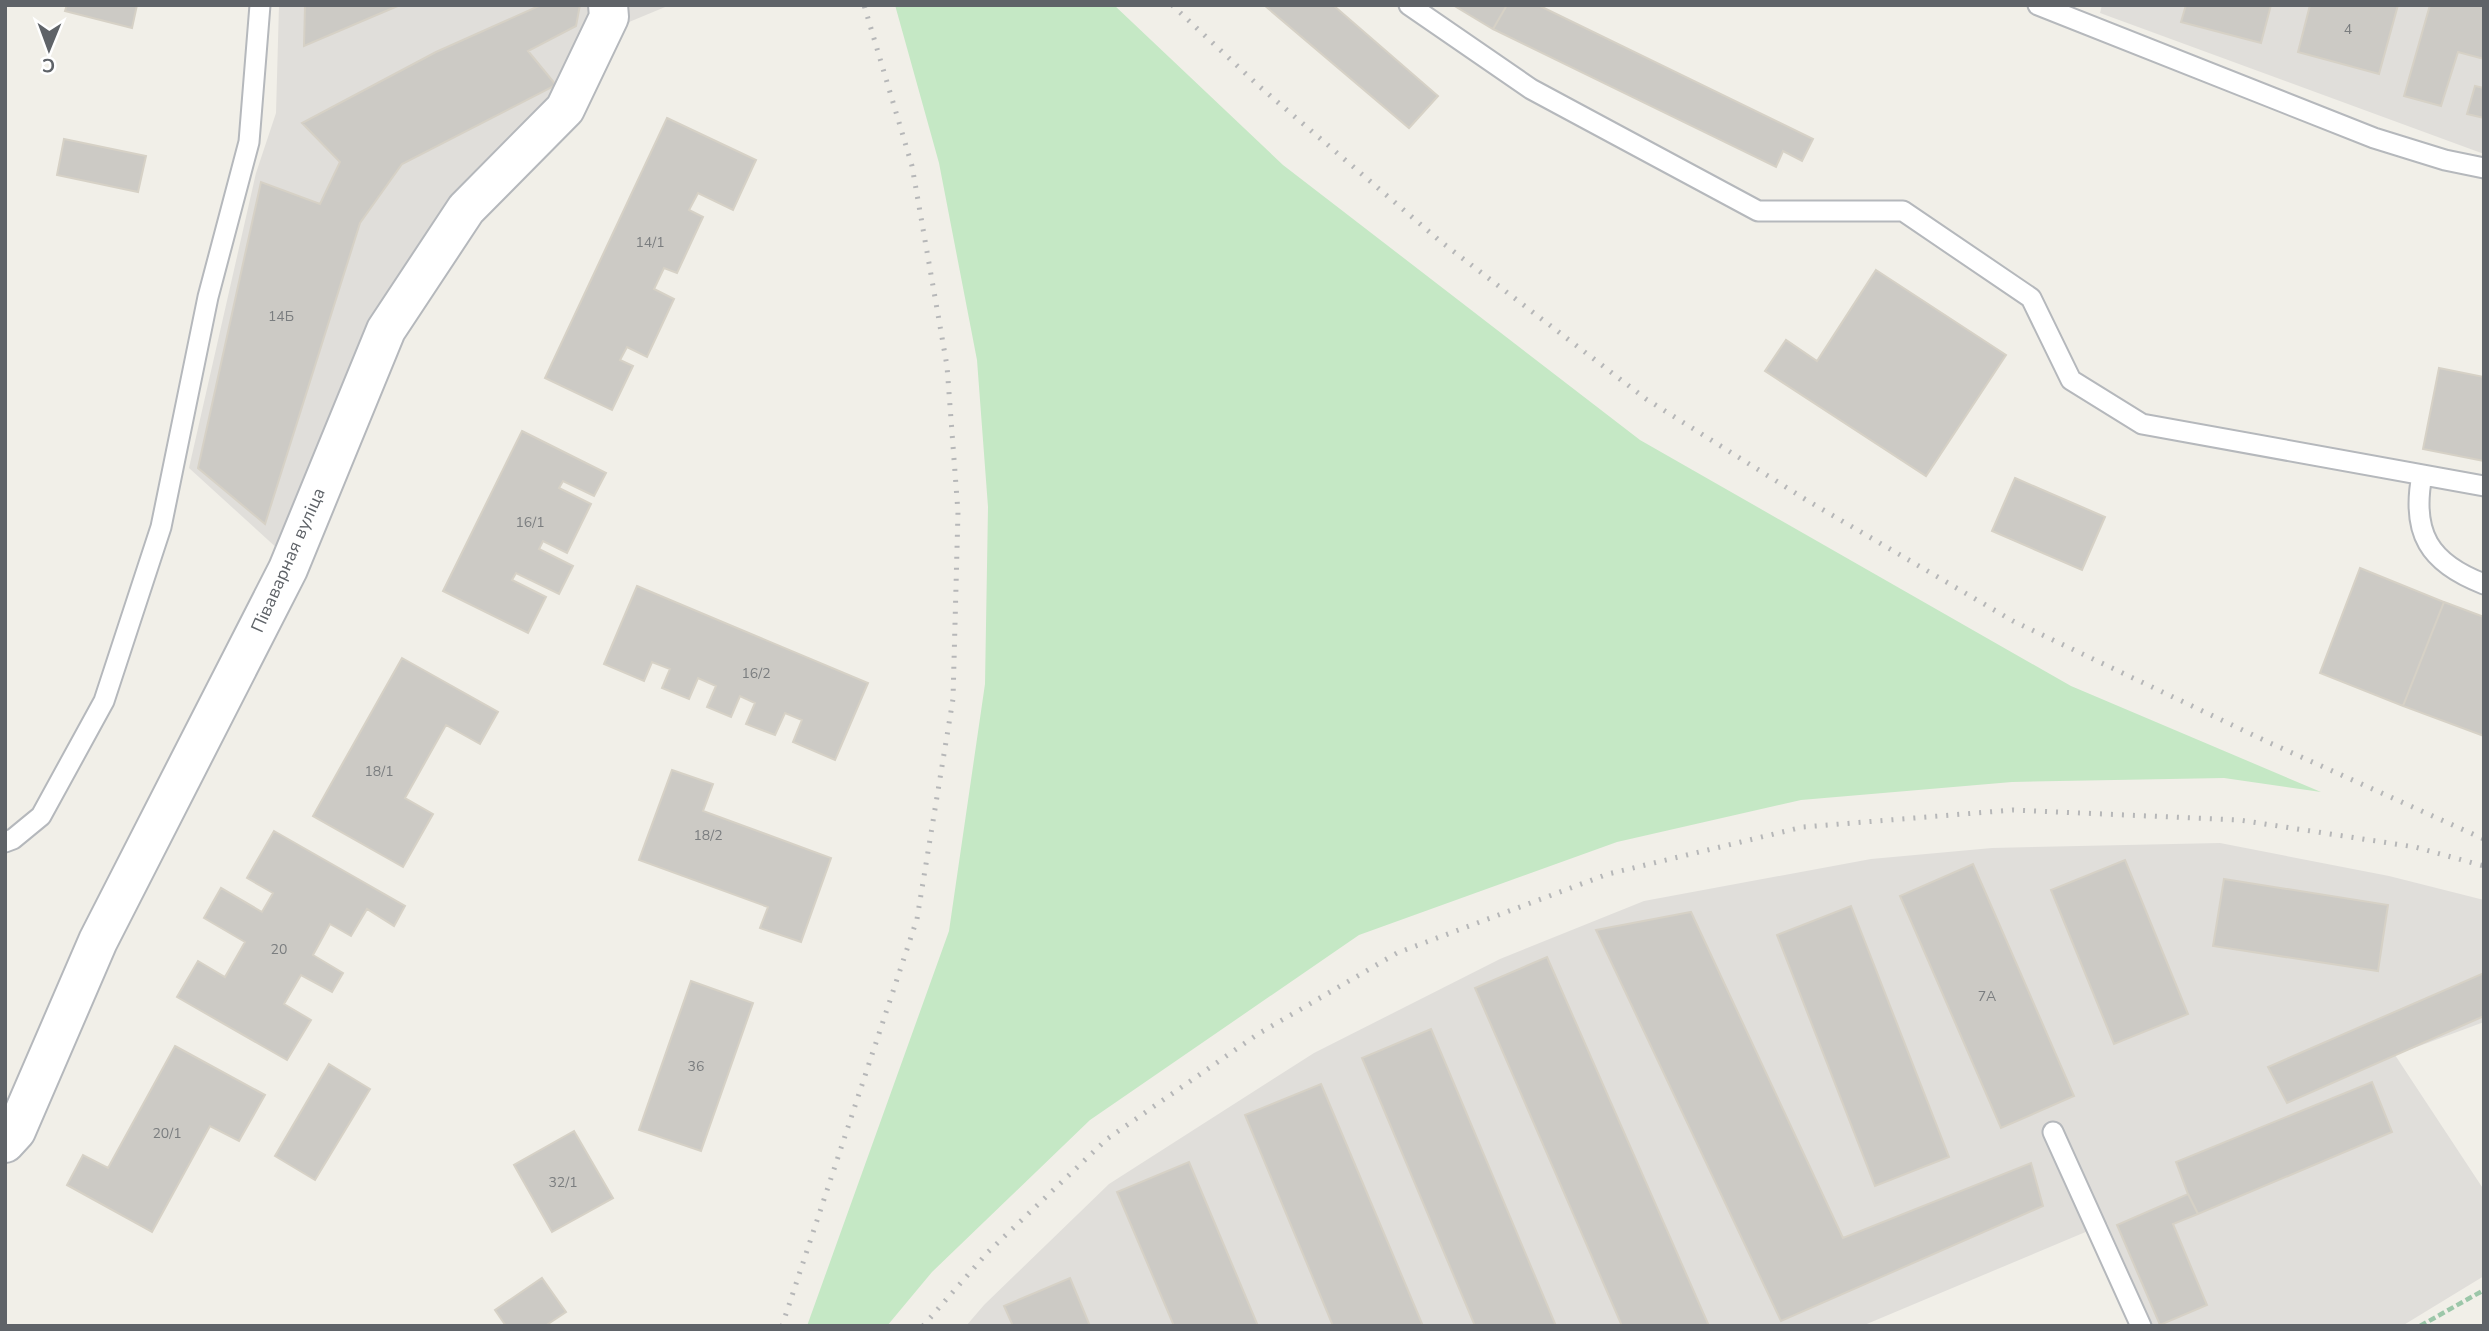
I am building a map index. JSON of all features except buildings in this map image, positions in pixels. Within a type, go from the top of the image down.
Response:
[{"type":"street","name":"Піваварная вуліца","points":[[5,1143],[16,1131],[98,941],[288,569],[386,330],[466,209],[565,109],[609,17],[608,5]]},
{"type":"lane","points":[[5,842],[13,839],[41,816],[104,701],[160,527],[208,298],[249,142],[260,5]]},
{"type":"lane","points":[[1409,5],[1531,89],[1758,211],[1903,211],[2031,298],[2071,380],[2142,424],[2484,486]]},
{"type":"lane","points":[[2038,5],[2374,138],[2445,160],[2484,168]]},
{"type":"lane","points":[[2422,475],[2418,510],[2432,551],[2448,567],[2484,584]]},
{"type":"lane","points":[[2053,1132],[2141,1326]]},
{"type":"path","points":[[2420,1326],[2484,1290]]},
{"type":"shaded area","points":[[279,5],[670,5],[617,27],[475,178],[279,550],[189,468],[256,173],[276,113]]},
{"type":"shaded area","points":[[2102,5],[2484,5],[2484,154],[2100,13]]},
{"type":"shaded area","points":[[2220,843],[2389,876],[2484,900],[2484,1022],[2395,1055],[2484,1190],[2484,1276],[2402,1326],[2153,1326],[2107,1223],[1862,1326],[966,1326],[984,1305],[1109,1184],[1314,1053],[1500,959],[1644,901],[1871,859],[1992,848]]},
{"type":"green space","points":[[895,5],[1114,5],[1283,165],[1640,440],[2071,686],[2321,792],[2224,778],[2012,782],[1801,800],[1617,842],[1359,935],[1090,1120],[932,1272],[887,1326],[807,1326],[949,931],[985,684],[988,507],[977,360],[939,163]]},
{"type":"railway","points":[[782,1326],[917,919],[953,699],[958,512],[947,366],[912,166],[864,5]]},
{"type":"railway","points":[[1172,5],[1260,87],[1440,241],[1646,399],[1808,501],[2013,621],[2270,743],[2484,839]]},
{"type":"railway","points":[[923,1326],[988,1252],[1107,1139],[1258,1034],[1397,953],[1608,874],[1803,827],[2013,810],[2239,820],[2415,847],[2484,866]]}]
